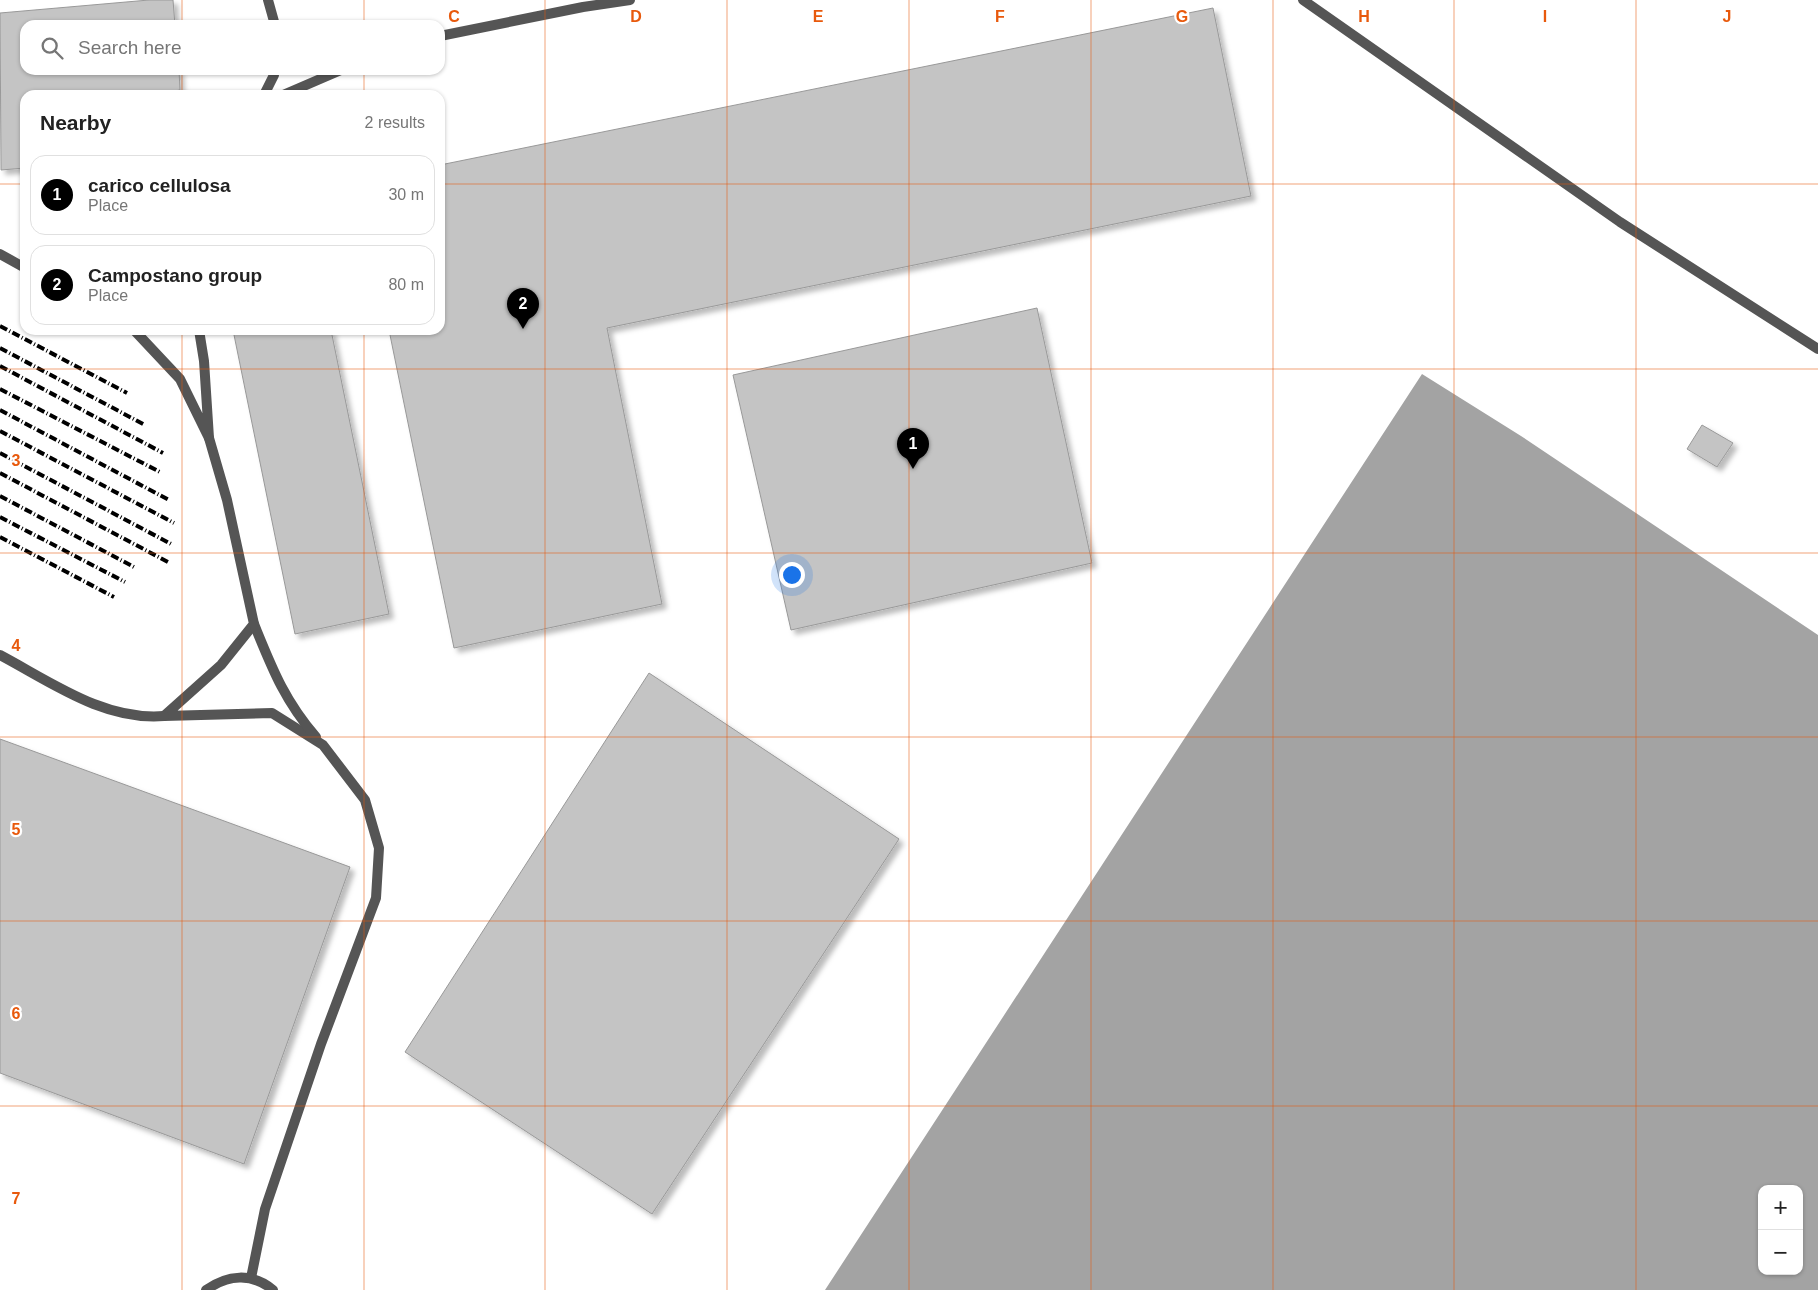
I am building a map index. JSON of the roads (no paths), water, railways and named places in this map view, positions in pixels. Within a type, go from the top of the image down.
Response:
[{"type":"lane","points":[[268,0],[274,20]]},
{"type":"lane","points":[[445,35],[583,7],[630,0]]},
{"type":"lane","points":[[1303,0],[1620,222],[1818,349]]},
{"type":"lane","points":[[266,90],[272,75]]},
{"type":"lane","points":[[295,90],[329,75]]},
{"type":"lane","points":[[0,254],[20,265]]},
{"type":"lane","points":[[139,335],[180,379],[209,438],[227,500],[254,624],[280,688],[297,715],[323,745],[365,800],[379,848],[376,898],[321,1044],[265,1209],[251,1278]]},
{"type":"lane","points":[[200,335],[204,361],[209,438]]},
{"type":"lane","points":[[164,716],[221,665],[254,624]]},
{"type":"lane","points":[[0,656],[102,709],[142,718],[272,713],[323,745]]},
{"type":"lane","points":[[206,1290],[218,1281],[234,1277],[251,1278],[266,1284],[273,1290]]},
{"type":"railway","points":[[0,326],[127,393]]},
{"type":"railway","points":[[0,348],[145,425]]},
{"type":"railway","points":[[0,366],[163,453]]},
{"type":"railway","points":[[0,389],[160,472]]},
{"type":"railway","points":[[0,410],[169,500]]},
{"type":"railway","points":[[0,431],[174,523]]},
{"type":"railway","points":[[0,453],[173,545]]},
{"type":"railway","points":[[0,473],[168,562]]},
{"type":"railway","points":[[0,496],[134,567]]},
{"type":"railway","points":[[0,517],[125,582]]},
{"type":"railway","points":[[0,537],[114,597]]},
{"type":"place","name":"Campostano group","points":[[523,329]]},
{"type":"place","name":"carico cellulosa","points":[[913,469]]}]
